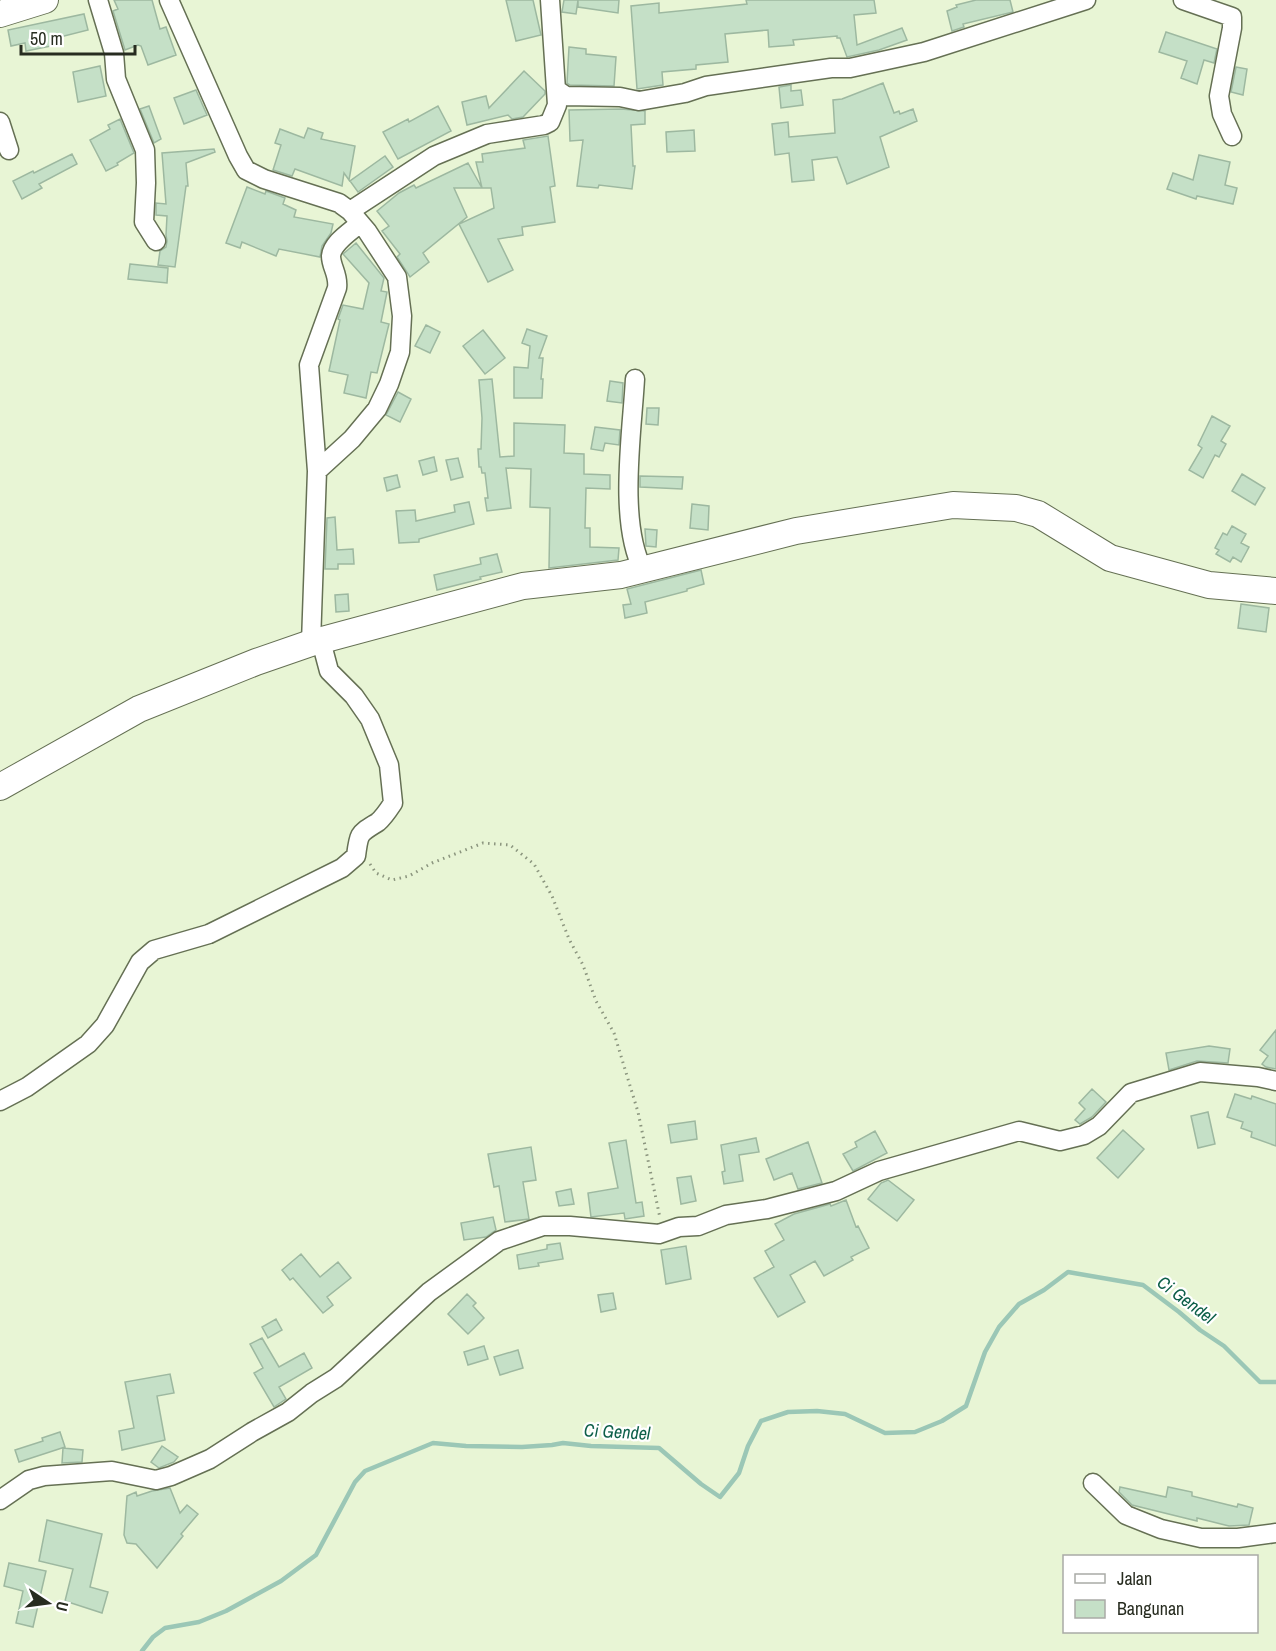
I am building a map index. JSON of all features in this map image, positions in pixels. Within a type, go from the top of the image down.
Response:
[{"type":"street","points":[[0,14],[45,0]]},
{"type":"street","points":[[98,0],[114,53],[116,79],[145,150],[144,222],[156,241]]},
{"type":"street","points":[[169,0],[246,170],[291,189],[339,203],[367,231],[397,277],[402,316],[400,352],[388,384],[377,409],[352,439],[317,471]]},
{"type":"street","points":[[0,1101],[27,1086],[88,1044],[105,1025],[140,962],[154,950],[209,934],[342,868],[356,856],[358,840],[363,830],[380,820],[393,803],[389,765],[370,719],[354,696],[329,671],[316,642],[317,471],[309,365],[337,288],[338,279],[331,256],[335,245],[354,217],[434,156],[487,134],[544,125],[550,122],[557,105],[550,0]]},
{"type":"street","points":[[556,89],[566,96],[639,100],[685,93],[706,86],[831,68],[850,69],[924,52],[1086,0]]},
{"type":"street","points":[[1183,0],[1232,17],[1219,96],[1222,114],[1232,136]]},
{"type":"street","points":[[0,122],[9,150]]},
{"type":"street","points":[[635,379],[630,515],[633,546],[643,570]]},
{"type":"street","points":[[0,787],[139,709],[256,662],[316,642],[523,586],[621,575],[796,531],[953,505],[1016,508],[1038,514],[1110,558],[1209,585],[1276,591]]},
{"type":"street","points":[[0,1500],[29,1480],[44,1476],[112,1471],[156,1480],[179,1473],[210,1459],[288,1412],[336,1378],[429,1292],[499,1241],[543,1226],[570,1226],[658,1234],[679,1227],[698,1226],[726,1215],[767,1209],[836,1191],[879,1171],[1019,1131],[1060,1141],[1084,1135],[1099,1126],[1131,1093],[1200,1072],[1258,1077],[1276,1081]]},
{"type":"street","points":[[1094,1483],[1126,1515],[1161,1529],[1201,1538],[1238,1538],[1276,1533]]},
{"type":"path","points":[[370,863],[376,873],[392,880],[410,876],[432,863],[483,843],[510,845],[534,864],[552,896],[569,939],[583,965],[596,1001],[614,1033],[638,1112],[658,1213],[666,1232]]},
{"type":"building","points":[[114,0],[152,0],[160,29],[166,27],[176,55],[148,65],[141,46],[125,50],[113,11],[118,9]]},
{"type":"building","points":[[506,0],[533,0],[541,35],[516,41]]},
{"type":"building","points":[[564,0],[578,0],[576,14],[562,12]]},
{"type":"building","points":[[578,0],[619,0],[618,13],[578,7]]},
{"type":"building","points":[[746,0],[874,0],[876,13],[854,15],[857,45],[902,28],[907,40],[879,50],[847,57],[840,38],[837,36],[793,40],[794,45],[769,47],[768,30],[725,34],[728,62],[696,65],[696,69],[662,72],[663,85],[637,89],[631,6],[659,3],[659,13],[747,4]]},
{"type":"building","points":[[976,0],[1010,0],[1013,12],[963,24],[964,27],[952,31],[947,11],[957,7],[956,5]]},
{"type":"building","points":[[84,14],[88,30],[60,37],[61,44],[26,51],[25,43],[11,46],[8,30]]},
{"type":"building","points":[[1166,32],[1217,49],[1214,63],[1204,60],[1197,84],[1181,78],[1187,61],[1159,52]]},
{"type":"building","points":[[569,47],[586,49],[586,54],[616,57],[614,86],[570,85],[567,83]]},
{"type":"building","points":[[100,66],[106,96],[78,102],[73,72]]},
{"type":"building","points":[[1236,67],[1247,69],[1243,95],[1231,92]]},
{"type":"building","points":[[524,71],[545,91],[545,94],[523,117],[512,119],[508,115],[467,125],[462,102],[486,96],[489,108]]},
{"type":"building","points":[[883,83],[894,113],[899,111],[900,114],[913,109],[917,121],[880,137],[889,167],[847,184],[837,157],[812,160],[814,180],[792,182],[789,153],[775,155],[772,124],[788,122],[789,137],[835,133],[833,100],[842,99]]},
{"type":"building","points":[[791,85],[791,91],[801,90],[803,105],[781,108],[779,87]]},
{"type":"building","points":[[196,90],[207,115],[184,124],[174,98]]},
{"type":"building","points":[[149,106],[161,139],[154,143],[140,109]]},
{"type":"building","points":[[438,106],[451,131],[398,159],[383,132],[408,119],[409,122]]},
{"type":"building","points":[[569,110],[645,111],[645,124],[631,125],[633,166],[635,166],[632,189],[599,185],[598,188],[577,186],[583,140],[570,141]]},
{"type":"building","points":[[120,119],[134,153],[106,171],[90,140],[110,129],[108,125]]},
{"type":"building","points":[[308,128],[323,133],[321,139],[355,146],[349,180],[344,173],[342,186],[295,169],[292,176],[273,170],[281,145],[275,143],[280,129],[304,138]]},
{"type":"building","points":[[694,130],[695,151],[667,152],[666,132]]},
{"type":"building","points":[[548,136],[555,186],[550,187],[555,222],[522,227],[523,235],[498,239],[513,270],[488,282],[459,224],[494,208],[491,188],[482,188],[476,162],[483,162],[482,154],[525,148],[523,140]]},
{"type":"building","points":[[214,149],[215,152],[186,163],[188,186],[186,186],[175,267],[158,265],[160,251],[166,247],[167,241],[167,216],[156,215],[156,203],[166,204],[162,153]]},
{"type":"building","points":[[72,154],[77,164],[39,184],[42,188],[22,199],[13,181]]},
{"type":"building","points":[[1199,155],[1230,162],[1225,185],[1237,188],[1233,204],[1197,196],[1196,199],[1167,189],[1173,173],[1193,180]]},
{"type":"building","points":[[385,156],[393,167],[358,192],[350,181]]},
{"type":"building","points":[[468,163],[482,188],[454,188],[467,217],[423,253],[429,262],[410,277],[397,257],[400,254],[382,231],[389,226],[377,211],[399,193],[414,185],[416,188]]},
{"type":"building","points":[[247,187],[285,198],[283,204],[296,210],[294,217],[333,224],[331,233],[322,246],[320,257],[279,249],[276,256],[242,242],[240,248],[226,243]]},
{"type":"building","points":[[356,243],[384,278],[381,291],[387,292],[381,322],[389,324],[377,373],[371,372],[366,398],[344,393],[348,375],[329,371],[340,320],[338,319],[343,305],[363,309],[369,283],[343,254]]},
{"type":"building","points":[[130,264],[168,268],[167,283],[128,279]]},
{"type":"building","points":[[426,325],[440,332],[430,353],[415,346]]},
{"type":"building","points":[[527,329],[547,336],[539,358],[543,358],[542,398],[514,398],[514,367],[528,368],[530,346],[522,343]]},
{"type":"building","points":[[483,330],[505,358],[485,374],[463,346]]},
{"type":"building","points":[[492,379],[500,457],[514,456],[514,423],[565,425],[564,453],[584,454],[584,474],[610,475],[610,489],[586,488],[585,528],[590,528],[590,547],[619,548],[618,560],[549,568],[550,508],[530,507],[531,469],[506,468],[511,508],[487,511],[485,473],[482,473],[479,467],[478,449],[481,449],[482,418],[479,380]]},
{"type":"building","points":[[610,381],[623,383],[622,403],[607,401]]},
{"type":"building","points":[[398,392],[411,399],[400,422],[386,415]]},
{"type":"building","points":[[647,408],[659,408],[658,425],[646,424]]},
{"type":"building","points":[[1212,416],[1230,426],[1221,441],[1226,444],[1219,457],[1215,455],[1203,478],[1189,470],[1202,448],[1198,445]]},
{"type":"building","points":[[595,427],[620,430],[619,445],[605,443],[603,451],[591,449]]},
{"type":"building","points":[[434,457],[437,471],[423,475],[419,461]]},
{"type":"building","points":[[458,458],[463,477],[451,480],[446,460]]},
{"type":"building","points":[[1242,474],[1265,488],[1255,505],[1232,491]]},
{"type":"building","points":[[397,475],[400,487],[387,491],[384,478]]},
{"type":"building","points":[[640,476],[683,477],[682,489],[640,487]]},
{"type":"building","points":[[469,502],[474,524],[419,539],[419,542],[399,543],[396,511],[415,510],[416,521],[455,512],[454,505]]},
{"type":"building","points":[[692,504],[709,506],[708,530],[690,528]]},
{"type":"building","points":[[335,517],[337,550],[353,549],[354,564],[338,564],[338,569],[325,569],[327,518]]},
{"type":"building","points":[[1232,526],[1246,534],[1241,543],[1249,547],[1241,562],[1233,557],[1230,562],[1216,554],[1219,550],[1215,548],[1223,533],[1227,535]]},
{"type":"building","points":[[645,529],[657,530],[656,547],[646,546]]},
{"type":"building","points":[[497,554],[502,572],[437,590],[434,575],[481,564],[480,558]]},
{"type":"building","points":[[701,570],[704,584],[645,602],[647,613],[625,618],[623,605],[631,604],[627,589]]},
{"type":"building","points":[[348,594],[349,611],[336,612],[335,595]]},
{"type":"building","points":[[1241,604],[1269,608],[1266,632],[1238,628]]},
{"type":"building","points":[[1276,1030],[1276,1069],[1262,1064],[1268,1056],[1260,1050]]},
{"type":"building","points":[[1209,1046],[1230,1049],[1228,1063],[1197,1061],[1169,1070],[1166,1053]]},
{"type":"building","points":[[1092,1089],[1106,1102],[1092,1117],[1080,1124],[1075,1120],[1085,1109],[1079,1103]]},
{"type":"building","points":[[1235,1094],[1251,1099],[1252,1096],[1276,1104],[1276,1146],[1251,1137],[1252,1132],[1241,1128],[1243,1122],[1227,1117]]},
{"type":"building","points":[[1208,1112],[1215,1144],[1198,1148],[1191,1116]]},
{"type":"building","points":[[695,1121],[697,1139],[671,1143],[668,1125]]},
{"type":"building","points":[[1123,1130],[1144,1149],[1118,1178],[1097,1158]]},
{"type":"building","points":[[875,1131],[887,1153],[853,1171],[843,1154],[857,1147],[855,1142]]},
{"type":"building","points":[[756,1138],[759,1152],[739,1155],[743,1181],[724,1184],[722,1172],[725,1171],[721,1145]]},
{"type":"building","points":[[626,1140],[636,1203],[642,1202],[644,1216],[625,1219],[624,1213],[591,1217],[588,1193],[618,1188],[609,1143]]},
{"type":"building","points":[[808,1142],[822,1183],[798,1189],[792,1173],[774,1180],[766,1159]]},
{"type":"building","points":[[531,1147],[536,1180],[523,1182],[529,1219],[505,1222],[499,1186],[494,1187],[488,1154]]},
{"type":"building","points":[[691,1176],[696,1201],[681,1204],[677,1178]]},
{"type":"building","points":[[888,1180],[914,1200],[897,1221],[868,1199],[881,1183]]},
{"type":"building","points":[[571,1189],[574,1204],[559,1206],[556,1192]]},
{"type":"building","points":[[846,1200],[856,1227],[858,1226],[869,1248],[851,1257],[853,1260],[824,1276],[815,1261],[790,1275],[805,1302],[778,1317],[754,1278],[774,1267],[765,1251],[784,1240],[775,1224],[794,1214],[830,1204],[831,1206]]},
{"type":"building","points":[[493,1217],[496,1230],[486,1237],[464,1240],[461,1223]]},
{"type":"building","points":[[560,1243],[563,1259],[519,1269],[517,1255],[547,1249],[547,1245]]},
{"type":"building","points":[[686,1246],[691,1279],[666,1284],[661,1250]]},
{"type":"building","points":[[301,1254],[320,1277],[338,1262],[351,1278],[327,1297],[333,1305],[323,1313],[293,1278],[290,1280],[282,1270]]},
{"type":"building","points":[[613,1293],[616,1309],[601,1312],[598,1295]]},
{"type":"building","points":[[467,1294],[476,1303],[473,1306],[484,1318],[468,1334],[448,1314]]},
{"type":"building","points":[[276,1319],[282,1330],[268,1338],[262,1327]]},
{"type":"building","points":[[262,1338],[279,1367],[304,1353],[312,1368],[279,1387],[286,1399],[274,1407],[254,1373],[263,1368],[250,1344]]},
{"type":"building","points":[[484,1346],[488,1359],[468,1365],[464,1352]]},
{"type":"building","points":[[518,1350],[523,1368],[500,1375],[494,1357]]},
{"type":"building","points":[[170,1374],[174,1393],[157,1396],[165,1440],[122,1450],[119,1431],[134,1428],[125,1382]]},
{"type":"building","points":[[60,1432],[65,1447],[19,1462],[15,1450],[43,1441],[42,1438]]},
{"type":"building","points":[[162,1446],[178,1457],[174,1462],[159,1468],[151,1462]]},
{"type":"building","points":[[63,1448],[83,1450],[82,1462],[62,1463]]},
{"type":"building","points":[[1120,1487],[1166,1497],[1168,1487],[1192,1492],[1192,1496],[1237,1507],[1238,1504],[1253,1508],[1249,1525],[1229,1526],[1197,1518],[1197,1521],[1132,1505],[1119,1492]]},
{"type":"building","points":[[170,1488],[180,1513],[187,1505],[198,1514],[157,1568],[136,1544],[127,1543],[124,1535],[127,1496],[136,1492],[137,1496]]},
{"type":"building","points":[[47,1520],[102,1534],[90,1587],[108,1592],[102,1613],[65,1601],[73,1569],[39,1561]]},
{"type":"building","points":[[9,1563],[46,1571],[33,1627],[16,1623],[23,1591],[4,1586]]},
{"type":"waterway","name":"Ci Gendel","points":[[142,1651],[153,1637],[165,1628],[199,1622],[226,1611],[281,1581],[316,1555],[355,1482],[365,1471],[433,1443],[522,1447],[563,1443],[659,1448],[720,1497],[739,1473],[748,1446],[761,1421],[788,1412],[817,1411],[845,1414],[885,1433],[915,1432],[942,1421],[966,1406],[985,1352],[999,1327],[1019,1304],[1044,1290],[1068,1272],[1143,1285],[1224,1346],[1260,1382],[1276,1382]]}]
